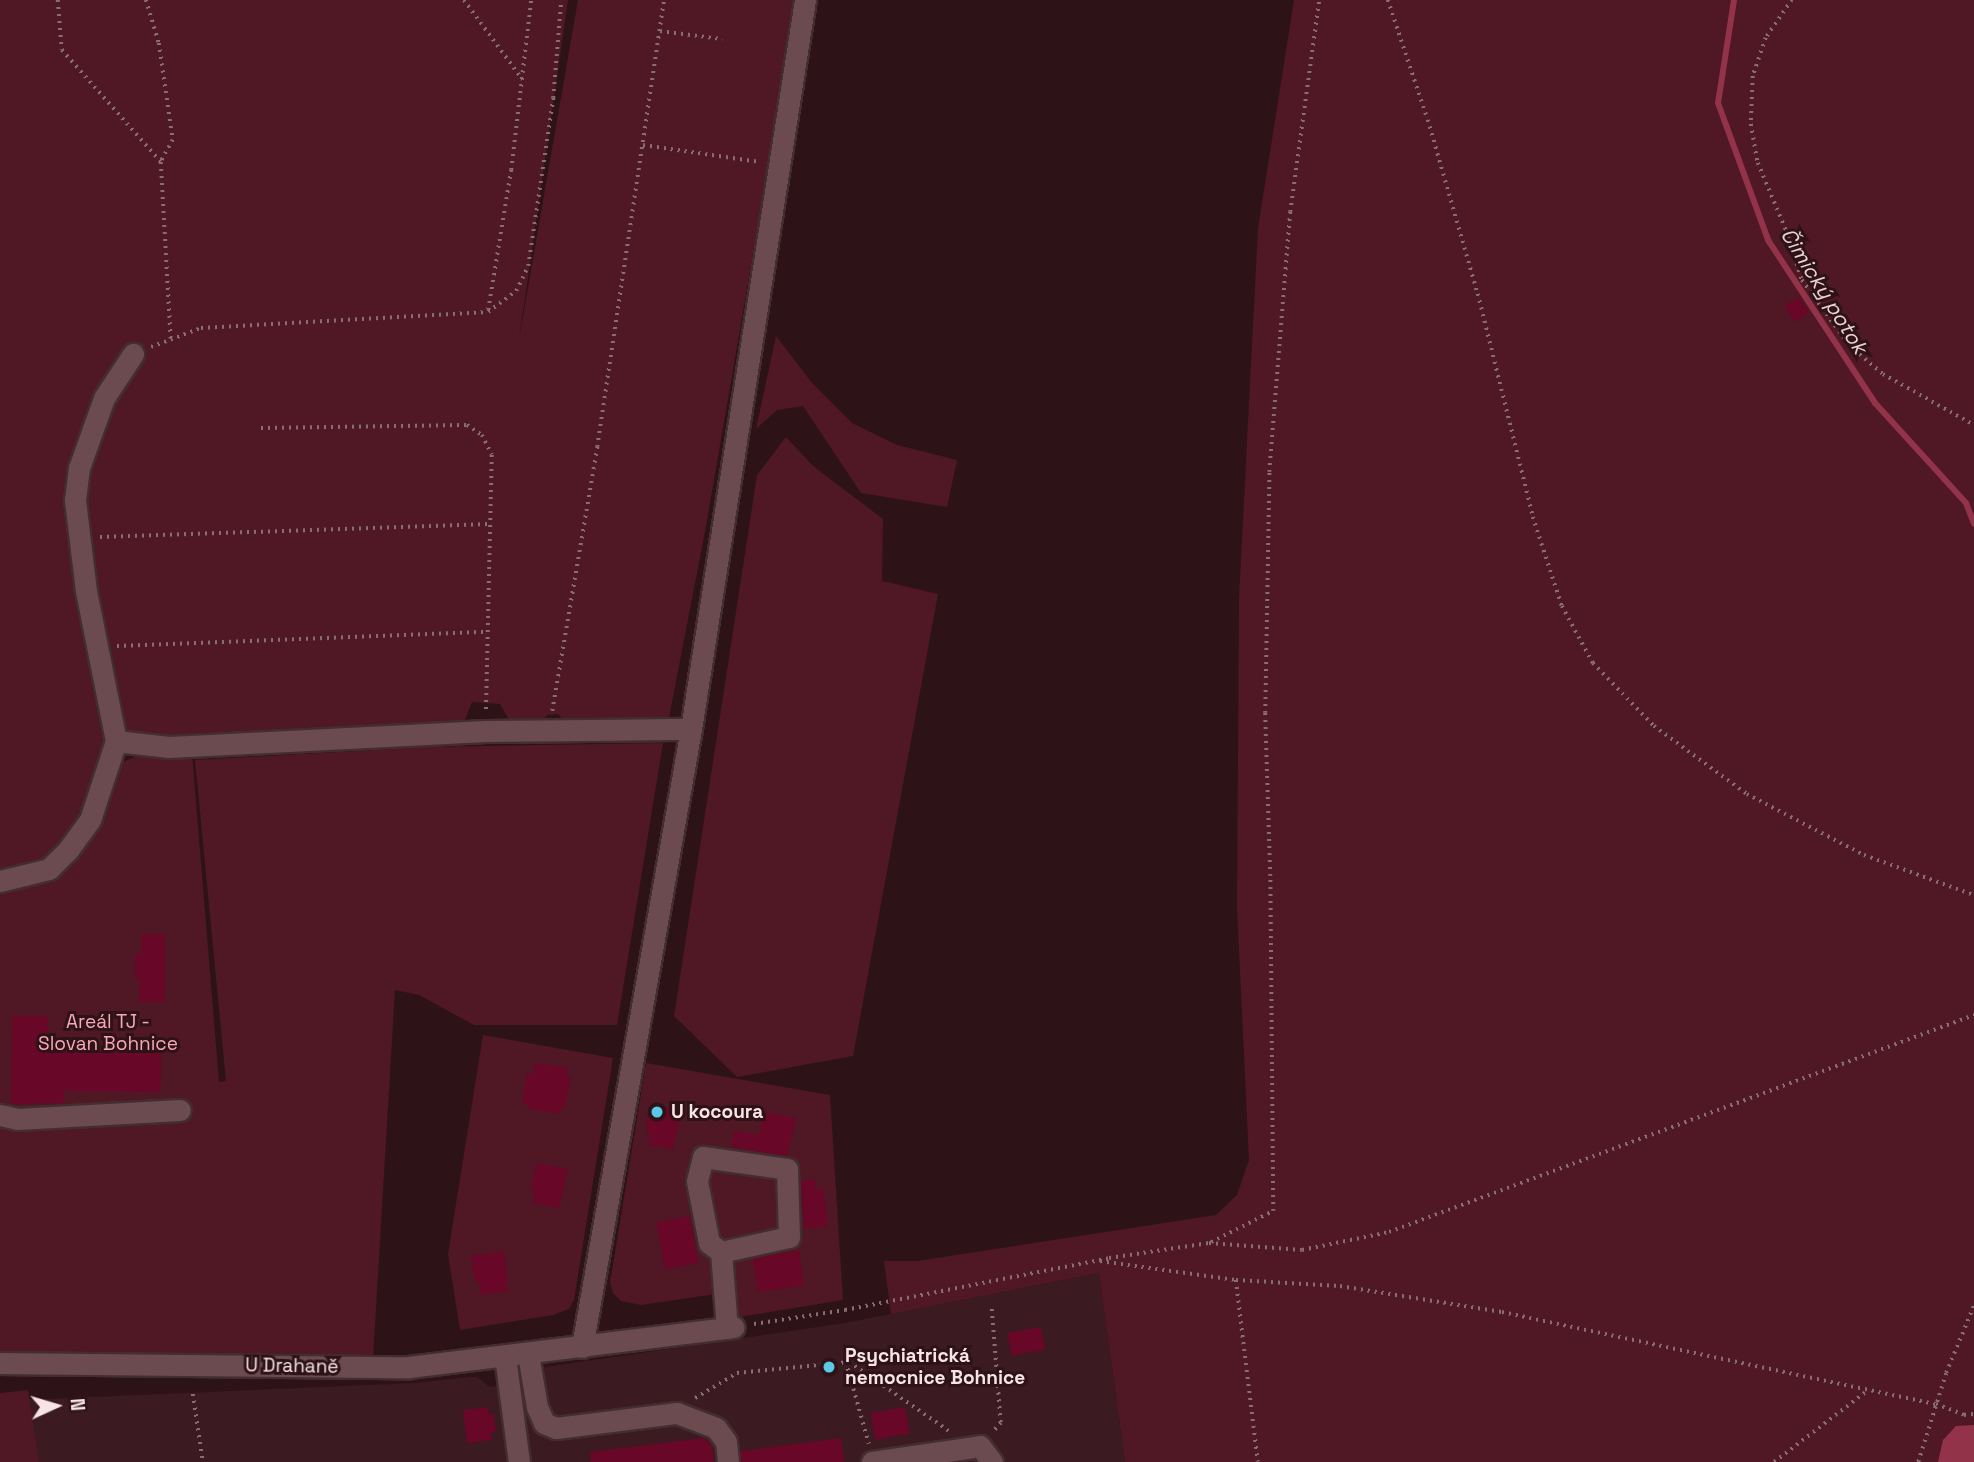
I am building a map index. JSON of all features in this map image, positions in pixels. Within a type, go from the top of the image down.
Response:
[{"type":"street","points":[[582,1347],[691,729],[805,0]]},
{"type":"street","points":[[0,881],[49,869],[68,850],[90,820],[116,741],[86,591],[75,500],[79,468],[104,398],[133,354]]},
{"type":"street","points":[[116,741],[169,747],[486,731],[691,729]]},
{"type":"street","points":[[0,1115],[17,1119],[180,1110]]},
{"type":"street","points":[[721,1252],[789,1237],[787,1169],[703,1157],[697,1181],[709,1243],[721,1252],[730,1328]]},
{"type":"street","name":"U Drahaně","points":[[0,1363],[409,1367],[730,1328]]},
{"type":"street","points":[[528,1354],[537,1407],[544,1423],[556,1429],[682,1414],[716,1428],[726,1441],[728,1462]]},
{"type":"street","points":[[505,1356],[519,1462]]},
{"type":"street","points":[[873,1461],[981,1451]]},
{"type":"path","points":[[58,0],[62,50],[161,162]]},
{"type":"path","points":[[146,0],[159,43],[173,140],[161,162],[171,339]]},
{"type":"path","points":[[464,0],[523,81]]},
{"type":"path","points":[[488,312],[523,81],[531,0]]},
{"type":"path","points":[[133,354],[201,328],[488,312],[516,291],[528,265],[553,98],[561,0]]},
{"type":"path","points":[[549,730],[664,0]]},
{"type":"path","points":[[1209,1243],[1273,1211],[1270,876],[1265,713],[1269,472],[1290,212],[1319,0]]},
{"type":"path","points":[[1388,0],[1428,120],[1478,294],[1533,517],[1562,606],[1593,663],[1654,726],[1747,793],[1864,855],[1974,895]]},
{"type":"path","points":[[1792,0],[1766,38],[1753,76],[1751,124],[1758,163],[1786,230],[1802,280],[1849,345],[1883,374],[1974,425]]},
{"type":"path","points":[[660,31],[722,39]]},
{"type":"path","points":[[643,145],[762,162]]},
{"type":"path","points":[[261,428],[467,425],[482,435],[492,455],[486,731]]},
{"type":"path","points":[[97,537],[120,534],[490,524]]},
{"type":"path","points":[[97,647],[488,632]]},
{"type":"path","points":[[730,1328],[845,1310],[1094,1261],[1209,1243],[1302,1250],[1389,1232],[1974,1016]]},
{"type":"path","points":[[1094,1261],[1236,1280],[1340,1286],[1502,1312],[1936,1404],[1964,1415],[1974,1414]]},
{"type":"path","points":[[1236,1280],[1258,1462]]},
{"type":"path","points":[[1918,1462],[1936,1404],[1974,1305]]},
{"type":"path","points":[[682,1414],[695,1397],[737,1373],[849,1362],[981,1451],[1001,1423],[992,1309]]},
{"type":"path","points":[[846,1362],[873,1461]]},
{"type":"path","points":[[1774,1462],[1868,1390]]},
{"type":"path","points":[[193,1394],[203,1462]]},
{"type":"shaded area","name":"Psychiatrická nemocnice Bohnice","points":[[1099,1273],[1125,1462],[0,1462],[0,1401],[415,1383],[470,1377],[477,1377],[490,1387],[527,1381],[539,1368],[845,1323]]},
{"type":"shaded area","points":[[1974,1425],[1974,1462],[1938,1462],[1943,1440],[1956,1426]]},
{"type":"green space","points":[[0,0],[568,0],[519,339],[578,0],[797,0],[706,526],[669,718],[566,723],[558,714],[547,715],[538,724],[521,725],[508,718],[500,704],[472,702],[462,727],[139,738],[122,730],[108,747],[86,814],[57,857],[0,872]]},
{"type":"green space","points":[[1294,0],[1974,0],[1974,1462],[1125,1462],[1099,1273],[891,1314],[884,1261],[917,1261],[1216,1215],[1237,1195],[1249,1160],[1237,908],[1239,598],[1258,228]]},
{"type":"green space","points":[[776,336],[812,383],[852,423],[897,445],[957,460],[947,507],[861,493],[803,406],[777,410],[756,429]]},
{"type":"green space","points":[[786,437],[813,466],[883,519],[882,581],[938,594],[853,1056],[737,1077],[674,1016],[757,475]]},
{"type":"green space","name":"Areál TJ - Slovan Bohnice","points":[[663,743],[617,1025],[474,1025],[419,995],[395,990],[373,1358],[0,1355],[0,891],[58,876],[72,866],[90,836],[114,770],[120,763],[137,756],[192,753],[219,1082],[226,1081],[195,760],[426,747]]},
{"type":"green space","points":[[483,1035],[613,1058],[574,1300],[569,1309],[553,1315],[460,1330],[448,1254]]},
{"type":"green space","points":[[646,1063],[830,1095],[843,1300],[739,1317],[730,1292],[641,1305],[621,1301],[613,1293],[610,1283]]},
{"type":"green space","points":[[28,1390],[39,1462],[0,1462],[0,1393]]},
{"type":"building","points":[[1799,297],[1809,313],[1795,322],[1785,306]]},
{"type":"building","points":[[141,934],[165,934],[165,1002],[139,1002],[140,980],[135,979],[135,954],[141,954]]},
{"type":"building","points":[[12,1016],[48,1016],[47,1052],[161,1053],[160,1092],[64,1091],[64,1103],[11,1104]]},
{"type":"building","points":[[535,1063],[568,1068],[567,1076],[571,1076],[565,1107],[562,1106],[560,1114],[527,1108],[528,1104],[522,1103],[527,1073],[533,1074]]},
{"type":"building","points":[[650,1105],[682,1110],[673,1149],[648,1145],[650,1133],[646,1132]]},
{"type":"building","points":[[763,1112],[796,1118],[787,1156],[731,1147],[734,1131],[760,1134]]},
{"type":"building","points":[[536,1163],[568,1169],[559,1208],[533,1203],[535,1191],[531,1190]]},
{"type":"building","points":[[815,1179],[816,1189],[823,1188],[828,1226],[804,1229],[801,1181]]},
{"type":"building","points":[[690,1216],[698,1263],[665,1269],[657,1222]]},
{"type":"building","points":[[799,1250],[804,1286],[757,1292],[752,1257]]},
{"type":"building","points":[[504,1251],[508,1291],[481,1295],[479,1282],[475,1282],[471,1256]]},
{"type":"building","points":[[1041,1327],[1045,1350],[1012,1356],[1008,1333]]},
{"type":"building","points":[[488,1407],[489,1415],[494,1414],[496,1432],[491,1432],[492,1440],[467,1443],[463,1410]]},
{"type":"building","points":[[905,1407],[910,1434],[875,1440],[871,1413]]},
{"type":"building","points":[[704,1438],[712,1445],[714,1462],[591,1462],[590,1452]]},
{"type":"building","points":[[841,1438],[844,1462],[741,1462],[740,1451]]},
{"type":"waterway","name":"Čimický potok","points":[[1734,0],[1718,103],[1768,240],[1875,403],[1966,503],[1974,524]]},
{"type":"place","name":"U kocoura","points":[[657,1112]]},
{"type":"place","name":"Psychiatrická nemocnice Bohnice","points":[[829,1367]]}]
